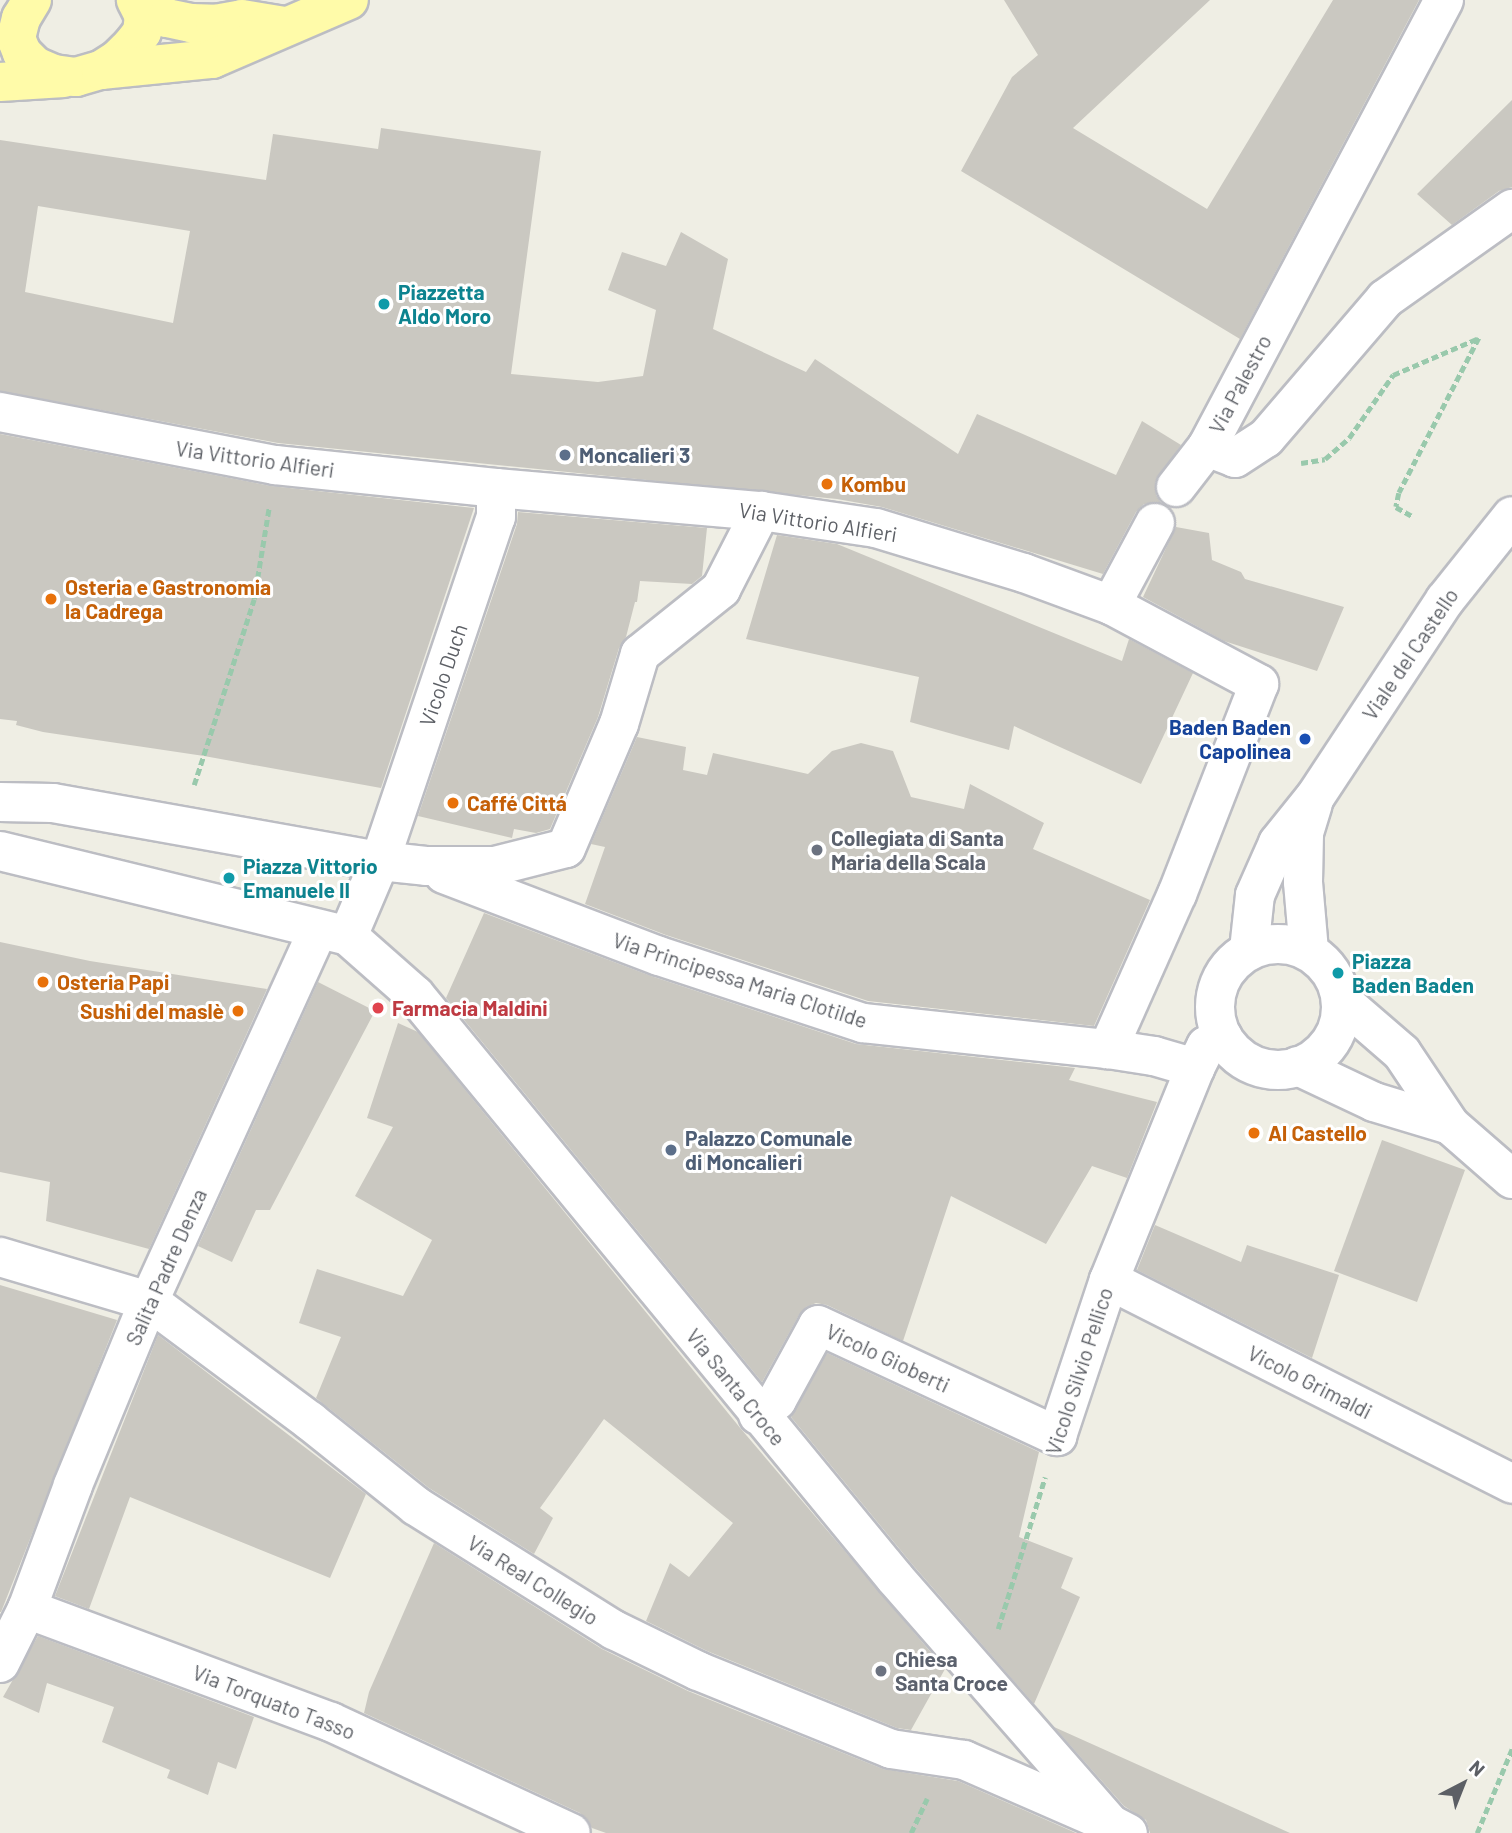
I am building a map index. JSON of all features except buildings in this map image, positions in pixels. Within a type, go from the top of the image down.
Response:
[{"type":"main road","points":[[137,0],[167,18],[191,23],[215,24],[242,19],[285,26]]},
{"type":"main road","points":[[21,5],[16,38],[22,53],[35,66],[54,74],[88,73],[118,60],[142,32],[144,16],[137,0]]},
{"type":"main road","points":[[0,82],[212,59],[349,0]]},
{"type":"street","name":"Via Palestro","points":[[1444,0],[1207,447],[1236,458],[1266,438],[1385,299],[1512,209]]},
{"type":"street","name":"Via Vittorio Alfieri","points":[[0,412],[224,457],[496,488],[761,511],[876,528],[1024,573],[1111,606],[1259,684],[1177,894],[1108,1049]]},
{"type":"street","points":[[1176,486],[1207,447]]},
{"type":"street","name":"Vicolo Duch","points":[[380,861],[496,517],[496,488]]},
{"type":"street","points":[[0,802],[53,803],[380,861],[426,866],[495,866],[566,848],[619,724],[640,654],[721,589],[761,511]]},
{"type":"street","name":"Viale del Castello","points":[[1249,950],[1255,895],[1278,843],[1315,797],[1445,600],[1512,516]]},
{"type":"street","points":[[1111,606],[1155,523]]},
{"type":"street","name":"Viale del Castello","points":[[1309,951],[1303,882],[1304,845],[1315,797]]},
{"type":"street","points":[[0,851],[333,933],[380,861]]},
{"type":"street","name":"Via Principessa Maria Clotilde","points":[[426,866],[458,881],[659,956],[863,1023],[1108,1049],[1154,1056],[1195,1068]]},
{"type":"street","name":"Salita Padre Denza","points":[[27,1609],[73,1485],[149,1301],[333,933]]},
{"type":"street","name":"Via Santa Croce","points":[[333,933],[415,995],[758,1415],[982,1680],[1119,1829]]},
{"type":"street","points":[[1269,944],[1288,944],[1309,951],[1331,973],[1342,1001],[1340,1022],[1331,1042],[1316,1057],[1298,1066],[1276,1070],[1255,1065],[1237,1054],[1223,1038],[1216,1019],[1218,989],[1233,963],[1249,950],[1269,944]]},
{"type":"street","points":[[1342,1001],[1402,1053],[1450,1125],[1512,1179]]},
{"type":"street","name":"Vicolo Silvio Pellico","points":[[1057,1436],[1109,1280],[1195,1068],[1206,1046],[1223,1038]]},
{"type":"street","points":[[1298,1066],[1374,1102],[1450,1125]]},
{"type":"street","name":"Via Real Collegio","points":[[0,1257],[149,1301],[310,1421],[416,1506],[614,1630],[698,1671],[891,1749],[964,1760],[1119,1829]]},
{"type":"street","name":"Vicolo Grimaldi","points":[[1109,1280],[1512,1484]]},
{"type":"street","name":"Vicolo Gioberti","points":[[758,1415],[777,1400],[818,1325],[1057,1436]]},
{"type":"street","points":[[0,1663],[27,1609]]},
{"type":"street","name":"Via Torquato Tasso","points":[[27,1609],[331,1722],[571,1833]]},
{"type":"path","points":[[1266,438],[1280,467],[1325,459],[1349,438],[1394,375],[1479,338],[1399,493],[1395,508],[1412,516]]},
{"type":"path","points":[[199,763],[254,599],[271,495]]},
{"type":"path","name":"Vicolo Silvio Pellico","points":[[982,1680],[1057,1436]]},
{"type":"path","points":[[1477,1833],[1512,1749]]},
{"type":"place","name":"Piazzetta Aldo Moro","points":[[384,304]]},
{"type":"place","name":"Moncalieri 3","points":[[565,455]]},
{"type":"place","name":"Kombu","points":[[827,484]]},
{"type":"place","name":"Osteria e Gastronomia la Cadrega","points":[[51,599]]},
{"type":"place","name":"Baden Baden Capolinea","points":[[1305,739]]},
{"type":"place","name":"Caffé Cittá","points":[[453,803]]},
{"type":"place","name":"Collegiata di Santa Maria della Scala","points":[[817,850]]},
{"type":"place","name":"Piazza Vittorio Emanuele II","points":[[229,878]]},
{"type":"place","name":"Piazza Baden Baden","points":[[1338,973]]},
{"type":"place","name":"Osteria Papi","points":[[43,982]]},
{"type":"place","name":"Farmacia Maldini","points":[[378,1008]]},
{"type":"place","name":"Sushi del maslè","points":[[238,1011]]},
{"type":"place","name":"Al Castello","points":[[1254,1133]]},
{"type":"place","name":"Palazzo Comunale di Moncalieri","points":[[671,1150]]},
{"type":"place","name":"Chiesa Santa Croce","points":[[881,1671]]}]
